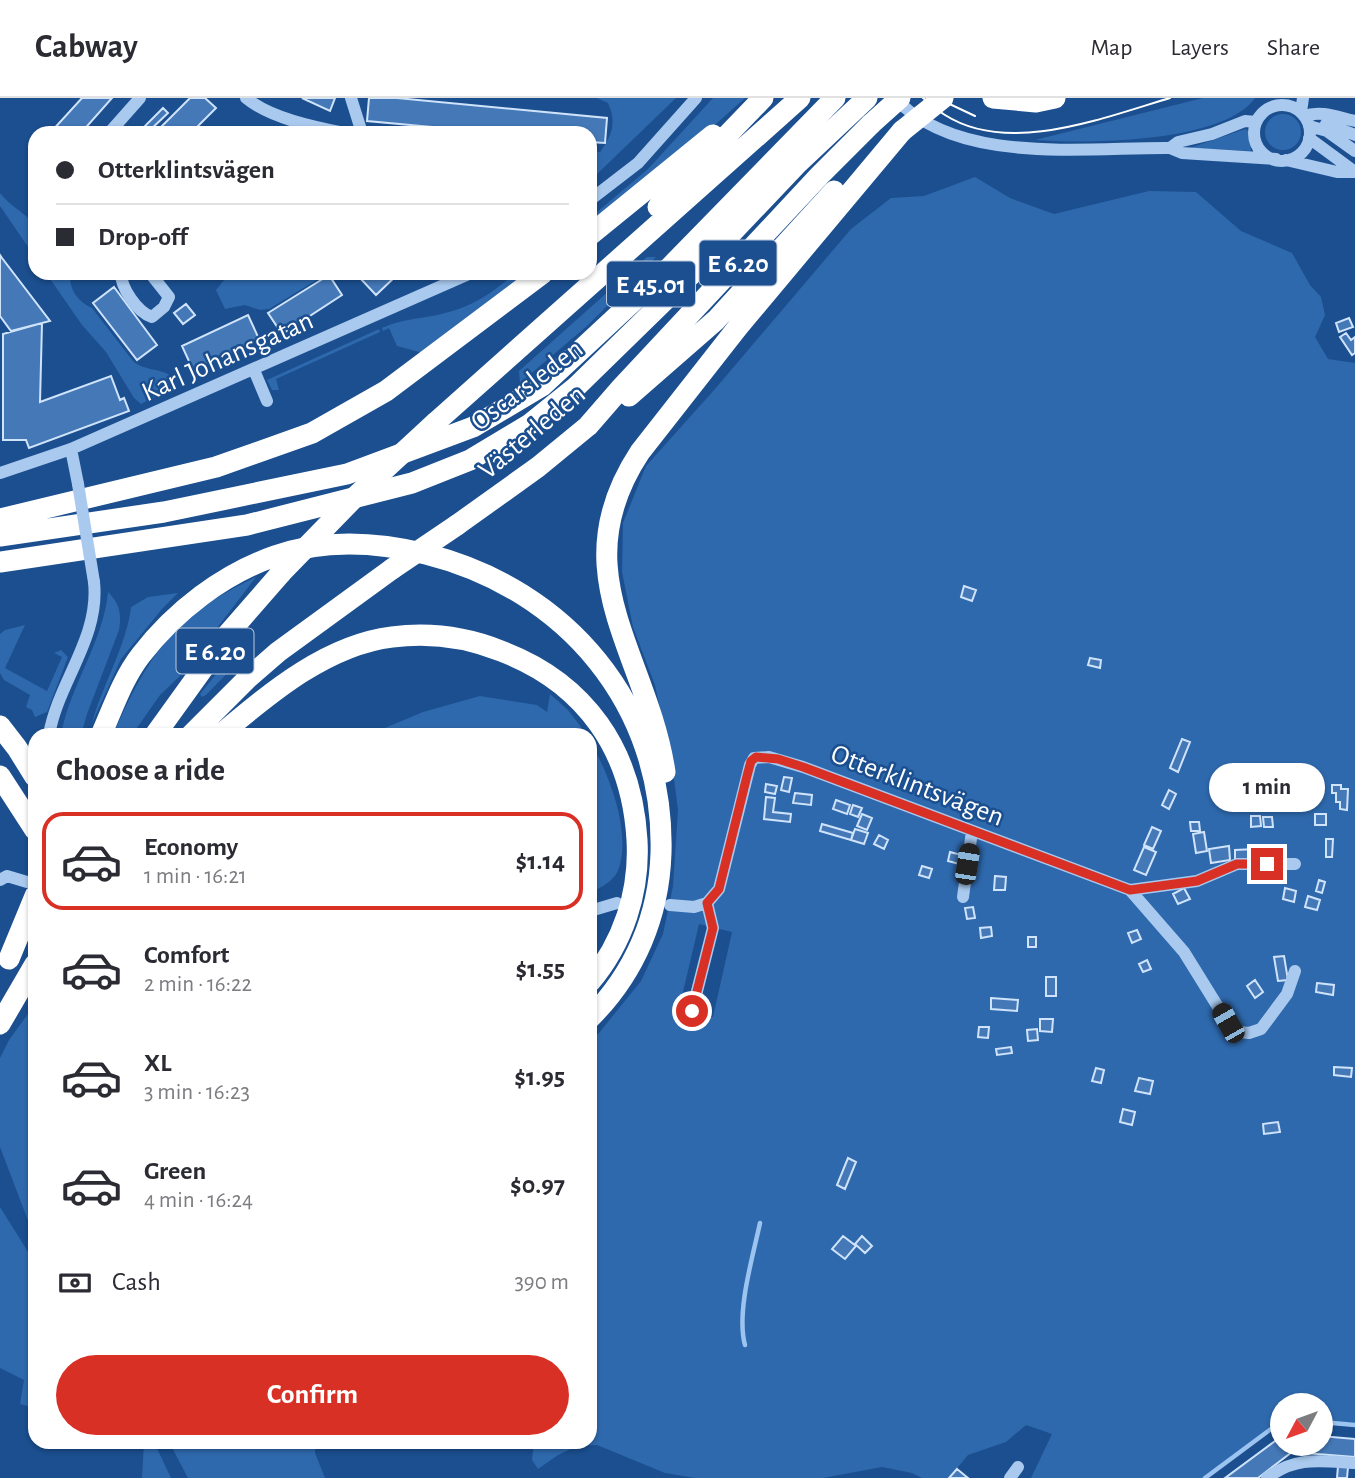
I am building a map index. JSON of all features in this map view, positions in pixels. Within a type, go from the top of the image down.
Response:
[{"type":"highway","points":[[597,269],[763,98]]},
{"type":"highway","name":"E 6.20","points":[[597,279],[800,98]]},
{"type":"highway","name":"Oscarsleden","points":[[0,536],[164,512],[347,474],[473,427],[542,386],[552,377],[669,268],[835,98]]},
{"type":"highway","name":"Västerleden","points":[[198,728],[247,678],[278,652],[391,569],[529,474],[588,426],[621,387],[898,98]]},
{"type":"highway","points":[[588,426],[625,400],[716,320],[783,244],[872,151],[943,98]]},
{"type":"highway","points":[[993,98],[1036,102],[1055,98]]},
{"type":"highway","name":"Oscarsleden","points":[[0,562],[247,525],[412,483],[448,471],[480,455],[530,424],[576,387],[624,342],[860,103]]},
{"type":"highway","points":[[597,229],[716,132],[743,117]]},
{"type":"highway","points":[[662,833],[667,818],[668,791],[658,734],[628,656],[609,592],[606,551],[610,518],[615,503],[630,467],[640,452],[747,316],[902,131]]},
{"type":"highway","points":[[0,519],[216,467],[312,433],[386,391],[534,280]]},
{"type":"highway","points":[[519,348],[586,280]]},
{"type":"highway","name":"E 6.20","points":[[160,728],[227,635],[281,573],[356,496],[595,280]]},
{"type":"highway","points":[[104,728],[121,688],[139,657],[161,631],[214,587],[243,569],[290,552],[318,546],[352,544],[400,547],[465,564],[505,583],[548,611],[580,642],[614,683],[642,737],[653,776],[662,833],[660,878],[654,908],[643,942],[618,985],[597,1010]]},
{"type":"highway","points":[[229,728],[279,687],[312,667],[347,649],[390,637],[429,635],[474,641],[522,659],[545,672],[579,700],[607,735],[620,761],[633,802],[638,857],[629,910],[615,948],[597,972]]},
{"type":"highway","points":[[0,726],[28,765]]},
{"type":"highway","points":[[0,776],[28,819]]},
{"type":"highway","points":[[4,967],[28,898]]},
{"type":"highway","points":[[4,967],[28,930]]},
{"type":"highway","points":[[0,1024],[28,976]]},
{"type":"street","points":[[115,126],[140,98]]},
{"type":"street","points":[[246,98],[261,108],[311,126]]},
{"type":"street","points":[[351,98],[360,126]]},
{"type":"street","points":[[597,195],[638,163],[696,98]]},
{"type":"street","points":[[898,98],[902,106],[935,129],[994,145],[1022,148],[1170,148],[1182,153],[1281,160],[1301,153],[1306,122],[1303,98]]},
{"type":"street","points":[[1264,98],[1255,138],[1268,157],[1337,172],[1355,172]]},
{"type":"street","points":[[1170,148],[1178,142],[1259,118],[1271,107],[1284,105],[1306,122],[1355,172]]},
{"type":"street","points":[[1306,122],[1314,112],[1355,121]]},
{"type":"street","points":[[1306,122],[1329,124],[1340,131],[1355,135]]},
{"type":"street","points":[[1306,122],[1327,131],[1355,152]]},
{"type":"street","points":[[122,280],[122,285],[143,313],[152,317],[164,307],[169,297],[156,280]]},
{"type":"street","name":"Karl Johansgatan","points":[[0,472],[71,449],[455,280]]},
{"type":"street","points":[[254,370],[267,401]]},
{"type":"street","points":[[50,728],[53,713],[93,620],[94,582],[71,449]]},
{"type":"street","name":"Otterklintsvägen","points":[[707,903],[719,889],[751,761],[756,757],[778,759],[1130,890]]},
{"type":"street","points":[[963,897],[972,831]]},
{"type":"street","points":[[1130,890],[1197,881],[1237,864],[1295,864]]},
{"type":"street","points":[[0,880],[7,876],[28,887]]},
{"type":"street","points":[[1130,890],[1184,952],[1228,1023],[1240,1032],[1249,1033],[1261,1029],[1287,994],[1295,971]]},
{"type":"street","points":[[597,909],[617,903]]},
{"type":"street","points":[[670,905],[694,907],[707,903],[713,928],[692,1011]]},
{"type":"street","points":[[1266,1478],[1287,1465],[1300,1461],[1355,1463]]},
{"type":"street","points":[[1010,1478],[1018,1467]]},
{"type":"shaded area","points":[[597,98],[676,98],[597,174],[597,152],[600,152],[608,140],[613,123],[608,103]]},
{"type":"shaded area","points":[[713,98],[745,98],[707,132],[597,219],[597,212],[648,169]]},
{"type":"shaded area","points":[[1203,98],[1255,98],[1239,113],[1215,124],[1185,132],[1118,140],[1035,140]]},
{"type":"shaded area","points":[[1283,114],[1296,119],[1301,132],[1296,145],[1283,150],[1270,145],[1265,132],[1270,119]]},
{"type":"shaded area","points":[[1245,129],[1249,131],[1251,151],[1190,148]]},
{"type":"shaded area","points":[[975,177],[1010,198],[1054,214],[1149,191],[1196,192],[1241,231],[1292,253],[1310,285],[1321,297],[1325,315],[1315,337],[1328,359],[1355,363],[1355,1423],[1334,1421],[1334,1393],[1270,1393],[1270,1427],[1203,1478],[1031,1478],[1052,1434],[1026,1425],[1006,1442],[968,1455],[949,1478],[922,1478],[912,1473],[882,1467],[823,1478],[695,1478],[665,1473],[597,1445],[597,1035],[641,981],[663,934],[673,886],[678,810],[673,771],[655,685],[633,627],[622,572],[623,523],[646,466],[851,229],[891,198],[924,196]],"holes":[[[699,924],[732,932],[713,1017],[679,1009]]]},
{"type":"shaded area","points":[[0,193],[28,218],[28,247],[0,206]]},
{"type":"shaded area","points":[[647,257],[656,257],[587,326],[520,383],[519,371]]},
{"type":"shaded area","points":[[51,280],[71,280],[78,298],[92,308],[133,361],[143,367],[164,372],[173,378],[172,383],[161,394],[141,404],[134,398],[106,352],[82,325]]},
{"type":"shaded area","points":[[224,280],[317,280],[269,309],[260,310],[245,305],[225,309],[216,290]]},
{"type":"shaded area","points":[[506,280],[519,280],[423,353],[397,346],[389,328],[383,331],[382,328],[398,322],[455,310],[491,292]]},
{"type":"shaded area","points":[[379,329],[380,332],[276,379],[279,390],[272,390],[267,380]]},
{"type":"shaded area","points":[[256,577],[181,675],[160,695],[137,728],[116,728],[139,682],[167,640],[204,606]]},
{"type":"shaded area","points":[[108,592],[119,609],[119,630],[83,728],[63,728],[71,699],[105,611]]},
{"type":"shaded area","points":[[178,593],[121,659],[92,723],[125,636],[131,607],[148,597]]},
{"type":"shaded area","points":[[25,625],[5,668],[47,691],[62,657],[54,653],[61,650],[68,657],[47,712],[35,717],[32,710],[26,707],[30,695],[4,680],[0,673],[0,634]]},
{"type":"shaded area","points":[[238,647],[245,655],[202,697],[200,694]]},
{"type":"shaded area","points":[[550,694],[568,710],[582,728],[385,728],[423,712],[480,696],[537,705],[547,712]]},
{"type":"shaded area","points":[[597,755],[611,786],[622,837],[619,868],[607,884],[597,889]]},
{"type":"shaded area","points":[[28,1014],[28,1221],[0,1147],[0,1058]]},
{"type":"shaded area","points":[[0,1207],[28,1252],[28,1406],[20,1404],[24,1380],[0,1368]]},
{"type":"shaded area","points":[[144,1449],[157,1449],[171,1478],[142,1478]]},
{"type":"shaded area","points":[[173,1449],[315,1449],[325,1478],[188,1478]]},
{"type":"shaded area","points":[[533,1449],[571,1449],[558,1455],[538,1469],[532,1460]]},
{"type":"building","points":[[82,98],[112,98],[87,126],[56,126]]},
{"type":"building","points":[[190,98],[205,98],[216,108],[198,126],[162,126]]},
{"type":"building","points":[[302,98],[335,98],[330,111]]},
{"type":"building","points":[[369,98],[397,98],[607,118],[605,143],[597,142],[597,126],[422,126],[367,121]]},
{"type":"building","points":[[163,108],[168,113],[154,126],[145,126]]},
{"type":"building","points":[[0,255],[50,321],[11,331],[0,316]]},
{"type":"building","points":[[321,280],[332,280],[342,295],[282,334],[268,313]]},
{"type":"building","points":[[362,280],[392,280],[376,295]]},
{"type":"building","points":[[114,287],[157,345],[137,360],[93,303]]},
{"type":"building","points":[[186,304],[195,315],[183,324],[174,313]]},
{"type":"building","points":[[248,315],[259,339],[193,370],[182,346]]},
{"type":"building","points":[[1349,318],[1353,327],[1339,332],[1336,323]]},
{"type":"building","points":[[42,323],[40,402],[111,376],[120,400],[124,398],[129,411],[29,448],[26,440],[3,440],[3,334]]},
{"type":"building","points":[[1346,333],[1351,340],[1355,337],[1355,353],[1352,355],[1340,337]]},
{"type":"building","points":[[964,586],[976,590],[972,601],[961,597]]},
{"type":"building","points":[[1090,658],[1101,660],[1100,668],[1088,665]]},
{"type":"building","points":[[1182,739],[1190,742],[1178,772],[1170,768]]},
{"type":"building","points":[[784,777],[792,778],[789,792],[781,790]]},
{"type":"building","points":[[1252,778],[1266,782],[1260,803],[1245,799]]},
{"type":"building","points":[[766,784],[777,786],[775,794],[765,792]]},
{"type":"building","points":[[1332,785],[1341,785],[1341,789],[1348,789],[1347,810],[1340,809],[1340,802],[1336,802],[1336,793],[1332,793]]},
{"type":"building","points":[[1169,790],[1176,794],[1169,809],[1162,805]]},
{"type":"building","points":[[1226,790],[1234,791],[1232,801],[1224,799]]},
{"type":"building","points":[[795,793],[812,795],[811,805],[793,803]]},
{"type":"building","points":[[766,797],[775,798],[773,812],[791,814],[790,822],[764,819]]},
{"type":"building","points":[[836,800],[850,805],[847,814],[833,809]]},
{"type":"building","points":[[853,805],[862,808],[858,817],[850,814]]},
{"type":"building","points":[[862,814],[872,818],[867,830],[857,826]]},
{"type":"building","points":[[1315,814],[1326,814],[1326,825],[1315,825]]},
{"type":"building","points":[[1251,816],[1260,816],[1261,826],[1251,827]]},
{"type":"building","points":[[1263,817],[1272,817],[1273,827],[1264,827]]},
{"type":"building","points":[[1190,822],[1199,822],[1200,831],[1191,831]]},
{"type":"building","points":[[822,824],[853,833],[851,840],[820,831]]},
{"type":"building","points":[[1152,827],[1161,831],[1153,849],[1144,845]]},
{"type":"building","points":[[855,829],[868,833],[864,844],[851,840]]},
{"type":"building","points":[[1204,832],[1207,851],[1196,853],[1193,834]]},
{"type":"building","points":[[879,835],[888,840],[884,849],[874,844]]},
{"type":"building","points":[[1326,839],[1333,839],[1332,857],[1326,857]]},
{"type":"building","points":[[1229,846],[1230,860],[1211,863],[1209,849]]},
{"type":"building","points":[[1144,847],[1156,852],[1146,875],[1134,870]]},
{"type":"building","points":[[1256,849],[1257,859],[1235,859],[1235,850]]},
{"type":"building","points":[[950,852],[965,856],[963,865],[948,861]]},
{"type":"building","points":[[922,866],[932,869],[929,878],[919,875]]},
{"type":"building","points":[[995,876],[1006,877],[1005,890],[994,890]]},
{"type":"building","points":[[1319,880],[1325,882],[1322,893],[1316,891]]},
{"type":"building","points":[[1184,888],[1190,899],[1178,904],[1173,894]]},
{"type":"building","points":[[1285,888],[1296,891],[1294,902],[1283,899]]},
{"type":"building","points":[[1308,896],[1320,900],[1317,910],[1305,907]]},
{"type":"building","points":[[973,907],[975,918],[967,919],[965,908]]},
{"type":"building","points":[[991,927],[992,936],[981,938],[980,928]]},
{"type":"building","points":[[1137,930],[1141,939],[1132,943],[1128,933]]},
{"type":"building","points":[[1028,937],[1036,937],[1036,947],[1028,947]]},
{"type":"building","points":[[1284,956],[1288,980],[1278,981],[1274,957]]},
{"type":"building","points":[[1147,960],[1151,969],[1143,972],[1139,964]]},
{"type":"building","points":[[1046,977],[1056,977],[1056,996],[1046,996]]},
{"type":"building","points":[[1255,980],[1263,992],[1255,998],[1247,986]]},
{"type":"building","points":[[1317,983],[1334,985],[1333,995],[1316,992]]},
{"type":"building","points":[[991,998],[1018,1000],[1017,1011],[991,1009]]},
{"type":"building","points":[[1040,1019],[1053,1019],[1052,1032],[1040,1031]]},
{"type":"building","points":[[979,1027],[989,1027],[988,1038],[978,1037]]},
{"type":"building","points":[[1037,1029],[1038,1040],[1028,1041],[1027,1030]]},
{"type":"building","points":[[1011,1047],[1012,1053],[997,1055],[996,1049]]},
{"type":"building","points":[[1334,1067],[1352,1068],[1351,1077],[1334,1075]]},
{"type":"building","points":[[1096,1068],[1104,1070],[1101,1083],[1092,1081]]},
{"type":"building","points":[[1139,1078],[1153,1081],[1150,1094],[1135,1091]]},
{"type":"building","points":[[1123,1109],[1135,1112],[1132,1125],[1120,1122]]},
{"type":"building","points":[[1278,1122],[1280,1132],[1264,1134],[1263,1124]]},
{"type":"building","points":[[848,1158],[856,1162],[845,1189],[837,1185]]},
{"type":"building","points":[[843,1236],[856,1246],[845,1259],[832,1249]]},
{"type":"building","points":[[862,1236],[872,1246],[865,1253],[855,1244]]},
{"type":"building","points":[[1334,1437],[1355,1439],[1355,1457],[1334,1455]]},
{"type":"building","points":[[1270,1445],[1270,1456],[1287,1456],[1258,1478],[1225,1478]]},
{"type":"building","points":[[1338,1466],[1348,1467],[1347,1478],[1337,1478]]},
{"type":"building","points":[[957,1469],[968,1478],[949,1478]]},
{"type":"waterway","points":[[745,1345],[744,1301],[760,1223]]},
{"type":"waterway","points":[[1334,1423],[1355,1425]]},
{"type":"waterway","points":[[1205,1478],[1270,1430]]},
{"type":"tram line","points":[[923,98],[945,115],[970,127],[1027,133],[1087,123],[1170,98]]},
{"type":"tram line","points":[[937,98],[975,116]]},
{"type":"route","points":[[692,1011],[713,928],[707,903],[719,889],[751,761],[756,757],[778,759],[803,767],[1130,890],[1197,881],[1237,864],[1267,864]]}]
